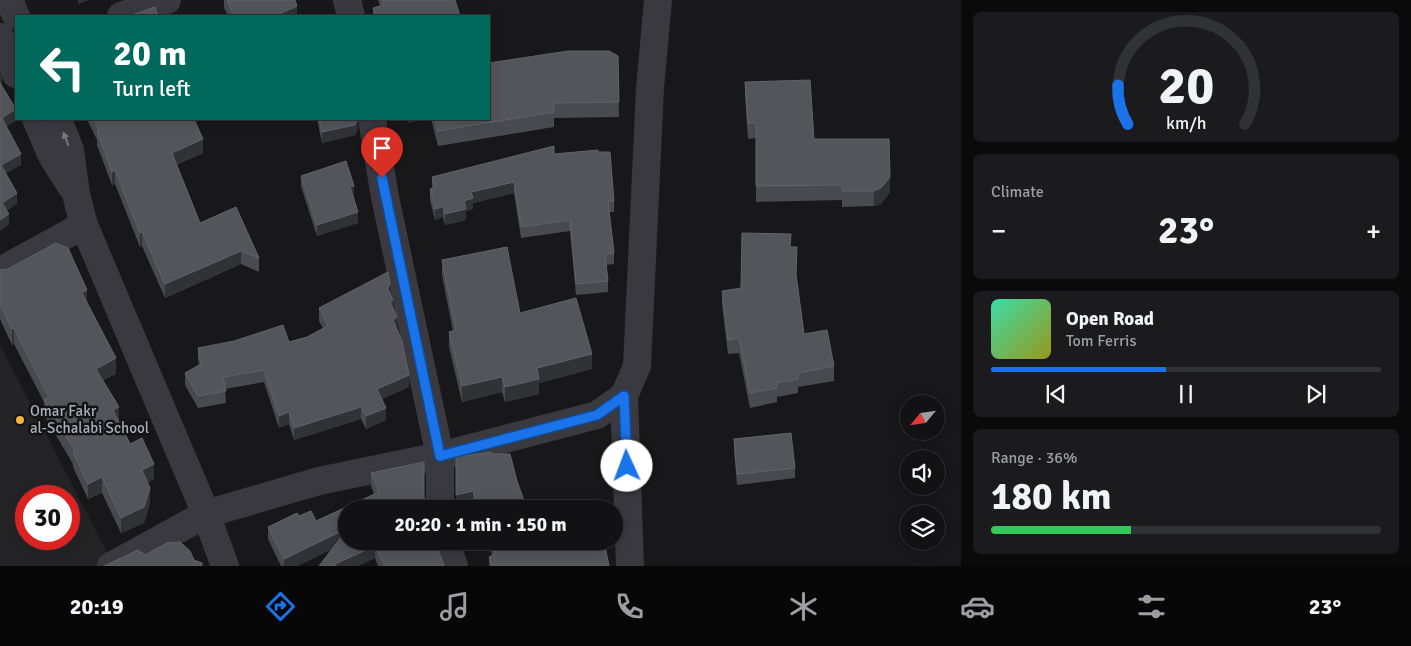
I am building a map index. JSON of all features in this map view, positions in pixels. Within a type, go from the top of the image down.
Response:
[{"type":"street","points":[[9,0],[16,15]]},
{"type":"street","points":[[124,15],[167,0]]},
{"type":"street","points":[[347,0],[351,15]]},
{"type":"street","points":[[630,566],[624,396],[637,366],[650,88],[658,0]]},
{"type":"street","points":[[36,120],[52,156],[76,194]]},
{"type":"street","points":[[58,120],[70,150],[76,194],[84,224],[206,514],[225,566]]},
{"type":"street","points":[[372,120],[387,207],[440,456],[440,500]]},
{"type":"street","points":[[0,271],[84,224]]},
{"type":"street","points":[[111,566],[206,514],[319,481],[440,456],[597,415],[624,396]]},
{"type":"street","points":[[448,550],[454,566]]},
{"type":"shaded area","name":"Omar Fakr al-Schalabi School","points":[[0,345],[72,485],[15,485],[15,550],[80,550],[80,500],[114,566],[0,566]]},
{"type":"building","points":[[227,0],[295,0],[297,6],[277,15],[234,15]]},
{"type":"building","points":[[382,0],[455,0],[460,15],[376,15],[373,8],[384,5]]},
{"type":"building","points":[[155,7],[158,15],[132,15]]},
{"type":"building","points":[[568,51],[609,51],[618,56],[619,102],[554,103],[554,112],[438,131],[435,120],[490,120],[490,63]]},
{"type":"building","points":[[810,80],[814,139],[889,139],[890,177],[881,188],[874,191],[842,191],[842,185],[756,186],[756,123],[748,123],[745,82]]},
{"type":"building","points":[[0,83],[15,107],[15,110],[2,118],[21,154],[1,165],[17,193],[2,203],[9,214],[0,220]]},
{"type":"building","points":[[94,120],[194,120],[203,139],[172,153],[200,223],[236,207],[259,258],[241,251],[165,284],[142,232],[140,233],[115,170],[112,172],[97,131],[99,130]]},
{"type":"building","points":[[319,120],[357,120],[355,125],[322,132]]},
{"type":"building","points":[[554,146],[554,154],[598,150],[598,152],[610,152],[614,201],[608,201],[614,253],[605,254],[608,281],[576,284],[570,220],[521,227],[514,182],[471,192],[473,198],[464,201],[466,209],[445,214],[443,207],[435,209],[430,189],[435,188],[432,177]]},
{"type":"building","points":[[346,161],[354,186],[350,187],[358,212],[317,225],[301,176]]},
{"type":"building","points":[[742,233],[791,234],[790,247],[797,247],[796,274],[804,334],[827,330],[834,366],[798,373],[798,379],[776,383],[777,388],[750,393],[739,338],[728,340],[722,291],[741,288]]},
{"type":"building","points":[[56,243],[68,248],[87,290],[82,293],[116,358],[96,369],[119,407],[113,410],[130,444],[142,438],[154,464],[142,470],[150,488],[144,507],[121,518],[102,477],[88,484],[73,452],[75,451],[44,400],[49,397],[0,304],[0,270],[8,269]]},
{"type":"building","points":[[507,247],[520,313],[576,298],[592,354],[537,368],[539,379],[505,387],[502,377],[462,386],[449,332],[456,330],[442,260]]},
{"type":"building","points":[[388,272],[390,284],[388,288],[393,300],[390,301],[397,317],[393,320],[402,341],[409,375],[377,389],[386,408],[366,416],[361,407],[294,428],[289,412],[279,416],[264,370],[223,377],[226,391],[198,396],[185,373],[201,364],[198,348],[234,341],[283,325],[289,342],[307,337],[328,326],[319,308]]},
{"type":"building","points":[[791,433],[795,468],[737,474],[734,439]]},
{"type":"building","points":[[491,452],[492,454],[510,454],[524,500],[476,500],[473,491],[456,495],[456,457]]},
{"type":"building","points":[[424,462],[426,500],[362,500],[379,492],[371,473]]},
{"type":"building","points":[[311,511],[316,521],[338,511],[338,533],[284,559],[268,527],[297,513],[299,516]]},
{"type":"building","points":[[338,541],[338,550],[366,550],[335,564],[336,566],[319,566]]},
{"type":"building","points":[[180,542],[190,551],[194,560],[202,563],[202,566],[104,566],[138,550],[145,555],[167,543]]},
{"type":"building","points":[[377,550],[438,550],[444,565],[443,566],[385,566]]},
{"type":"building","points":[[494,550],[606,550],[609,566],[492,566],[489,557],[495,554]]},
{"type":"place","name":"Omar Fakr al-Schalabi School","points":[[20,420]]},
{"type":"route","points":[[382,178],[440,456],[597,415],[624,396],[627,466]]}]
